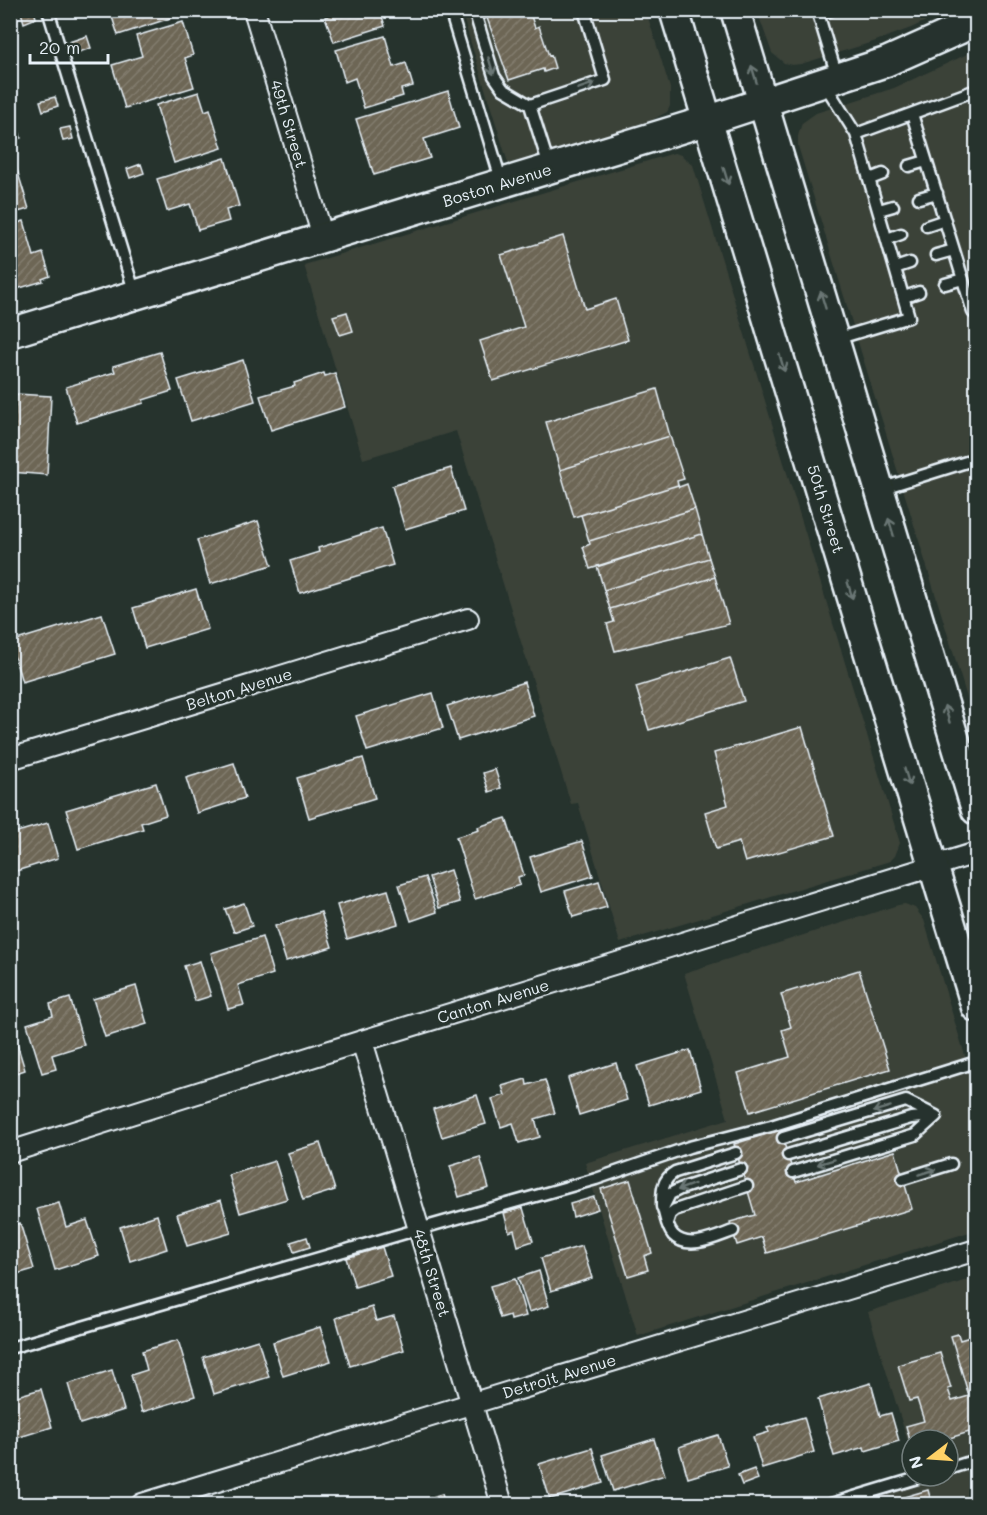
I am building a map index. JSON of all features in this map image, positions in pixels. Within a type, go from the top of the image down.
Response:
[{"type":"main road","name":"50th Street","points":[[674,10],[976,1007]]},
{"type":"main road","points":[[735,10],[976,810]]},
{"type":"main road","name":"Boston Avenue","points":[[10,333],[831,81],[886,62],[971,18]]},
{"type":"street","name":"49th Street","points":[[254,10],[324,237]]},
{"type":"street","name":"Belton Avenue","points":[[10,759],[468,619]]},
{"type":"street","name":"Canton Avenue","points":[[10,1152],[362,1041],[976,853]]},
{"type":"street","name":"48th Street","points":[[362,1041],[502,1504]]},
{"type":"street","name":"Detroit Avenue","points":[[142,1504],[976,1250]]},
{"type":"lane","points":[[48,10],[135,295]]},
{"type":"lane","points":[[450,10],[502,183]]},
{"type":"lane","points":[[474,10],[494,76],[503,89],[530,105],[550,169]]},
{"type":"lane","points":[[530,105],[605,80],[584,10]]},
{"type":"lane","points":[[831,10],[817,12],[831,81],[856,134],[909,316],[835,339]]},
{"type":"lane","points":[[856,134],[976,90]]},
{"type":"lane","points":[[912,114],[974,312]]},
{"type":"lane","points":[[909,166],[926,160]]},
{"type":"lane","points":[[870,179],[883,174]]},
{"type":"lane","points":[[919,198],[937,193]]},
{"type":"lane","points":[[879,210],[892,206]]},
{"type":"lane","points":[[927,226],[945,220]]},
{"type":"lane","points":[[887,239],[901,234]]},
{"type":"lane","points":[[936,255],[954,250]]},
{"type":"lane","points":[[895,268],[910,263]]},
{"type":"lane","points":[[945,284],[963,279]]},
{"type":"lane","points":[[904,297],[919,292]]},
{"type":"lane","points":[[880,490],[976,459]]},
{"type":"lane","points":[[10,1348],[596,1179],[689,1147],[771,1126],[976,1062]]},
{"type":"lane","points":[[783,1138],[906,1101],[936,1116]]},
{"type":"lane","points":[[788,1155],[911,1118],[936,1116]]},
{"type":"lane","points":[[793,1172],[915,1135],[936,1116]]},
{"type":"lane","points":[[733,1231],[698,1242],[683,1241],[673,1234],[667,1223],[662,1192],[669,1176],[675,1172],[736,1153]]},
{"type":"lane","points":[[903,1179],[951,1164]]},
{"type":"lane","points":[[663,1208],[670,1194],[741,1169]]},
{"type":"lane","points":[[667,1223],[670,1214],[675,1210],[747,1186]]},
{"type":"lane","points":[[960,1465],[976,1460]]},
{"type":"lane","points":[[831,1504],[900,1483]]},
{"type":"shaded area","points":[[461,11],[646,11],[670,88],[670,106],[667,112],[650,121],[509,166]]},
{"type":"shaded area","points":[[757,11],[947,11],[873,42],[792,65],[784,63],[772,53]]},
{"type":"shaded area","points":[[976,50],[976,727],[798,146],[798,136],[802,123],[816,113],[894,88]]},
{"type":"shaded area","points":[[674,153],[681,155],[693,165],[900,843],[895,856],[890,861],[620,943],[578,803],[571,804],[456,431],[363,459],[304,265]]},
{"type":"shaded area","points":[[905,904],[915,908],[924,920],[976,1092],[976,1230],[638,1336],[585,1163],[728,1119],[684,973]]},
{"type":"shaded area","points":[[976,1277],[976,1504],[811,1504],[900,1478],[900,1488],[960,1488],[960,1428],[904,1428],[868,1312]]},
{"type":"building","points":[[34,10],[36,18],[24,23],[21,12]]},
{"type":"building","points":[[124,10],[179,10],[180,15],[118,35],[111,14]]},
{"type":"building","points":[[332,10],[380,10],[385,26],[334,42],[325,17],[334,14]]},
{"type":"building","points":[[510,10],[529,10],[535,28],[539,26],[555,68],[544,72],[543,69],[509,80],[487,18]]},
{"type":"building","points":[[183,22],[193,55],[185,58],[194,87],[125,108],[112,65],[142,56],[136,36]]},
{"type":"building","points":[[87,36],[91,48],[73,54],[69,42]]},
{"type":"building","points":[[385,36],[394,67],[406,63],[413,86],[401,89],[403,96],[364,108],[355,78],[345,82],[336,50]]},
{"type":"building","points":[[448,91],[459,128],[424,139],[430,158],[374,175],[356,119]]},
{"type":"building","points":[[199,92],[205,111],[210,109],[222,148],[174,163],[156,105]]},
{"type":"building","points":[[55,97],[58,106],[43,111],[40,101]]},
{"type":"building","points":[[13,110],[21,138],[10,141],[10,111]]},
{"type":"building","points":[[70,127],[73,139],[63,141],[60,129]]},
{"type":"building","points":[[10,151],[29,209],[10,214]]},
{"type":"building","points":[[225,158],[239,206],[226,210],[229,221],[198,230],[190,204],[167,211],[157,179]]},
{"type":"building","points":[[141,164],[144,173],[130,178],[127,169]]},
{"type":"building","points":[[24,221],[34,256],[43,253],[50,276],[42,279],[43,281],[10,291],[10,225]]},
{"type":"building","points":[[563,236],[585,309],[616,299],[628,340],[493,381],[480,341],[524,327],[501,255]]},
{"type":"building","points":[[347,312],[353,331],[340,335],[333,316]]},
{"type":"building","points":[[160,352],[172,391],[143,400],[144,403],[77,423],[66,387],[115,372],[113,366]]},
{"type":"building","points":[[243,360],[255,401],[191,421],[178,380]]},
{"type":"building","points":[[324,373],[325,376],[335,373],[345,407],[271,430],[260,396],[295,386],[294,383]]},
{"type":"building","points":[[657,389],[670,436],[560,470],[546,422]]},
{"type":"building","points":[[16,394],[51,396],[47,475],[11,472],[10,414],[15,414]]},
{"type":"building","points":[[670,436],[684,479],[677,481],[678,485],[574,517],[560,470]]},
{"type":"building","points":[[451,468],[464,511],[405,529],[392,486]]},
{"type":"building","points":[[687,484],[695,509],[589,541],[581,515]]},
{"type":"building","points":[[695,509],[702,534],[590,569],[583,547],[590,544],[589,541]]},
{"type":"building","points":[[258,521],[272,565],[210,584],[197,540]]},
{"type":"building","points":[[382,528],[393,565],[300,593],[290,561],[319,552],[318,548]]},
{"type":"building","points":[[702,534],[709,558],[604,590],[597,566]]},
{"type":"building","points":[[709,558],[715,577],[610,609],[604,590]]},
{"type":"building","points":[[715,577],[729,624],[615,651],[607,624],[614,622],[610,609]]},
{"type":"building","points":[[196,589],[208,629],[145,648],[133,608]]},
{"type":"building","points":[[102,614],[115,654],[22,682],[10,642]]},
{"type":"building","points":[[730,658],[744,701],[649,730],[636,687]]},
{"type":"building","points":[[524,682],[534,716],[458,740],[447,706]]},
{"type":"building","points":[[433,693],[443,728],[367,751],[356,716]]},
{"type":"building","points":[[802,727],[834,836],[745,862],[739,842],[716,849],[705,812],[728,805],[714,753]]},
{"type":"building","points":[[363,758],[375,798],[309,818],[297,778]]},
{"type":"building","points":[[234,763],[245,798],[197,813],[186,778]]},
{"type":"building","points":[[495,769],[501,788],[489,792],[483,773]]},
{"type":"building","points":[[156,783],[166,815],[141,823],[143,829],[78,849],[66,810]]},
{"type":"building","points":[[506,818],[524,875],[518,877],[520,885],[475,899],[456,837]]},
{"type":"building","points":[[48,823],[58,858],[10,873],[10,834]]},
{"type":"building","points":[[582,841],[593,876],[541,892],[530,857]]},
{"type":"building","points":[[450,870],[460,902],[439,908],[429,877]]},
{"type":"building","points":[[425,877],[437,912],[411,921],[399,885]]},
{"type":"building","points":[[599,881],[607,907],[573,917],[565,891]]},
{"type":"building","points":[[388,890],[398,924],[347,939],[337,905]]},
{"type":"building","points":[[244,903],[252,926],[234,932],[225,909]]},
{"type":"building","points":[[321,912],[332,947],[286,961],[275,926]]},
{"type":"building","points":[[262,937],[273,974],[238,985],[244,1005],[228,1009],[211,953]]},
{"type":"building","points":[[200,961],[211,996],[195,1001],[184,966]]},
{"type":"building","points":[[859,970],[890,1069],[750,1112],[738,1073],[790,1057],[782,1030],[791,1027],[781,994]]},
{"type":"building","points":[[136,986],[147,1024],[105,1037],[93,999]]},
{"type":"building","points":[[70,998],[84,1045],[52,1055],[56,1069],[42,1073],[27,1024],[53,1016],[50,1004]]},
{"type":"building","points":[[15,1037],[25,1070],[10,1075],[10,1038]]},
{"type":"building","points":[[690,1050],[701,1089],[649,1105],[637,1066]]},
{"type":"building","points":[[616,1063],[627,1100],[579,1115],[568,1078]]},
{"type":"building","points":[[526,1079],[527,1085],[545,1080],[555,1113],[535,1119],[540,1137],[519,1143],[513,1123],[501,1127],[492,1099],[505,1095],[502,1086]]},
{"type":"building","points":[[477,1095],[486,1124],[442,1137],[433,1109]]},
{"type":"building","points":[[780,1130],[796,1182],[895,1151],[912,1209],[767,1253],[762,1237],[737,1245],[730,1222],[755,1215],[734,1144]]},
{"type":"building","points":[[320,1143],[335,1190],[303,1200],[288,1153]]},
{"type":"building","points":[[480,1157],[489,1188],[459,1197],[450,1166]]},
{"type":"building","points":[[275,1161],[287,1199],[240,1213],[229,1175]]},
{"type":"building","points":[[630,1180],[652,1253],[644,1256],[648,1270],[628,1276],[601,1189]]},
{"type":"building","points":[[594,1197],[598,1209],[573,1217],[570,1204]]},
{"type":"building","points":[[221,1200],[231,1233],[187,1246],[177,1214]]},
{"type":"building","points":[[59,1203],[66,1227],[87,1220],[99,1256],[55,1270],[37,1209]]},
{"type":"building","points":[[523,1208],[533,1241],[518,1246],[514,1230],[509,1232],[504,1213]]},
{"type":"building","points":[[157,1215],[167,1249],[130,1261],[120,1227]]},
{"type":"building","points":[[20,1223],[34,1269],[10,1276],[10,1226]]},
{"type":"building","points":[[307,1237],[310,1247],[294,1252],[291,1242]]},
{"type":"building","points":[[582,1246],[592,1278],[551,1291],[541,1258]]},
{"type":"building","points":[[382,1247],[391,1276],[355,1287],[346,1258]]},
{"type":"building","points":[[539,1271],[549,1306],[529,1312],[518,1278]]},
{"type":"building","points":[[515,1279],[526,1316],[511,1320],[510,1315],[500,1318],[490,1286]]},
{"type":"building","points":[[372,1307],[376,1321],[394,1316],[404,1350],[350,1366],[336,1318]]},
{"type":"building","points":[[320,1327],[331,1361],[283,1376],[273,1342]]},
{"type":"building","points":[[958,1334],[960,1340],[976,1335],[976,1430],[960,1435],[960,1428],[907,1428],[906,1426],[924,1421],[917,1399],[909,1401],[898,1365],[940,1353],[951,1388],[948,1389],[952,1401],[969,1396],[951,1336]]},
{"type":"building","points":[[178,1340],[195,1396],[142,1412],[131,1375],[147,1370],[142,1351]]},
{"type":"building","points":[[258,1340],[269,1377],[214,1394],[203,1357]]},
{"type":"building","points":[[112,1370],[124,1410],[80,1424],[68,1384]]},
{"type":"building","points":[[871,1383],[880,1416],[891,1413],[899,1441],[865,1451],[864,1447],[834,1456],[818,1399]]},
{"type":"building","points":[[41,1389],[52,1427],[10,1440],[10,1398]]},
{"type":"building","points":[[804,1417],[814,1452],[762,1468],[753,1437],[769,1432],[767,1428]]},
{"type":"building","points":[[718,1435],[728,1466],[688,1478],[679,1447]]},
{"type":"building","points":[[654,1439],[665,1475],[613,1491],[602,1455]]},
{"type":"building","points":[[592,1448],[603,1483],[550,1499],[539,1464]]},
{"type":"building","points":[[754,1469],[758,1479],[742,1485],[738,1475]]},
{"type":"building","points":[[928,1490],[932,1504],[880,1504]]},
{"type":"building","points":[[442,1494],[445,1504],[408,1504]]}]
